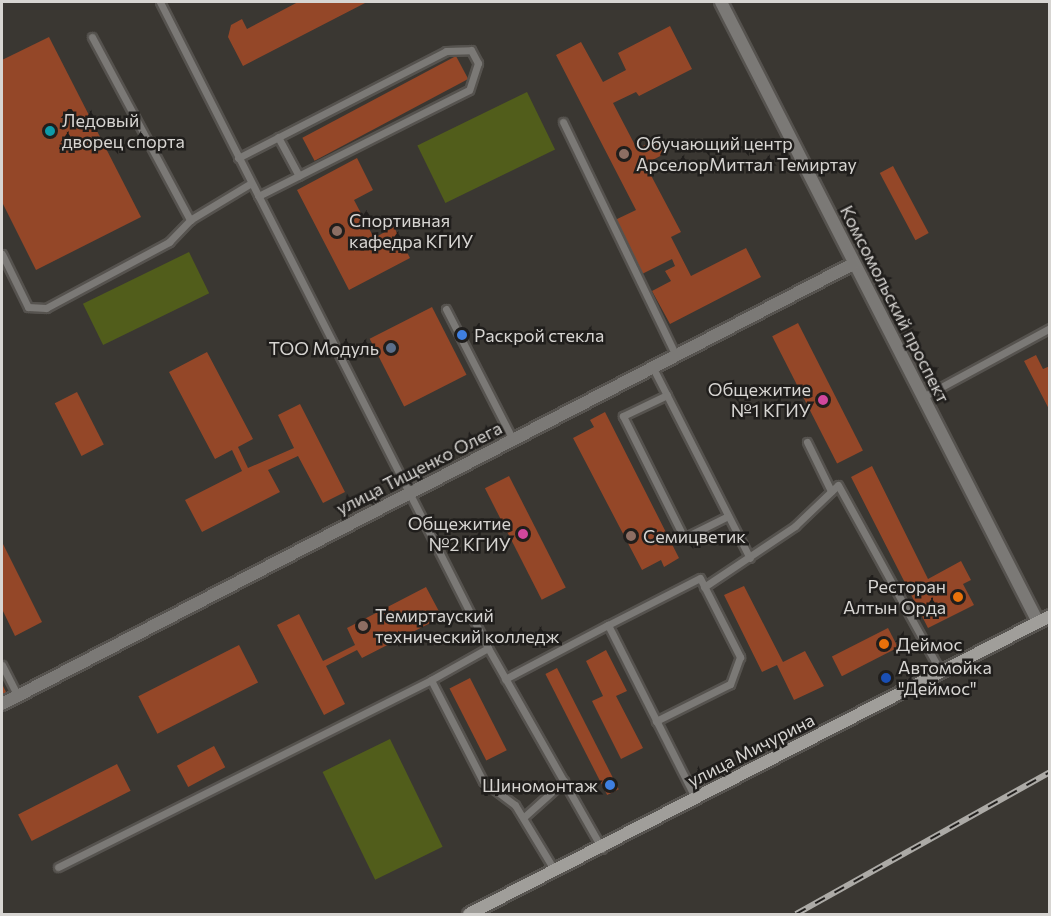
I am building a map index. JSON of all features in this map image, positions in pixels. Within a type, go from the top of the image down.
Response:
[{"type":"main road","name":"улица Мичурина","points":[[469,915],[602,849],[1050,616]]},
{"type":"street","name":"Комсомольский проспект","points":[[721,2],[1038,622]]},
{"type":"street","name":"улица Тищенко Олега","points":[[2,704],[853,264]]},
{"type":"lane","points":[[160,2],[488,648],[602,849]]},
{"type":"lane","points":[[92,38],[190,220]]},
{"type":"lane","points":[[238,158],[446,51],[471,50],[478,63],[469,90],[258,196]]},
{"type":"lane","points":[[563,122],[676,356]]},
{"type":"lane","points":[[278,137],[299,176]]},
{"type":"lane","points":[[2,254],[28,307],[46,308],[170,242],[190,220],[251,183]]},
{"type":"lane","points":[[446,309],[513,440]]},
{"type":"lane","points":[[923,397],[1050,328]]},
{"type":"lane","points":[[653,368],[750,558]]},
{"type":"lane","points":[[667,394],[623,416],[628,427],[684,538],[728,516]]},
{"type":"lane","points":[[807,442],[831,491]]},
{"type":"lane","points":[[704,586],[750,558],[795,526],[838,484],[941,672]]},
{"type":"lane","points":[[505,679],[700,578],[740,657],[730,684],[656,721]]},
{"type":"lane","points":[[608,625],[696,799]]},
{"type":"lane","points":[[58,867],[431,680],[488,648]]},
{"type":"lane","points":[[2,665],[17,695]]},
{"type":"lane","points":[[431,680],[483,781],[524,817],[555,871]]},
{"type":"lane","points":[[524,817],[564,781]]},
{"type":"green space","points":[[527,92],[555,150],[445,203],[417,145]]},
{"type":"green space","points":[[189,252],[209,293],[103,345],[83,304]]},
{"type":"green space","points":[[390,739],[443,847],[375,880],[323,772]]},
{"type":"building","points":[[298,2],[367,2],[243,66],[228,37],[231,25],[242,19],[247,29]]},
{"type":"building","points":[[670,26],[692,69],[639,96],[636,92],[613,103],[637,149],[659,138],[666,153],[645,164],[681,232],[671,237],[691,276],[746,248],[761,277],[670,324],[652,291],[671,281],[665,271],[675,266],[672,259],[642,274],[615,220],[636,210],[556,55],[581,42],[603,82],[626,70],[618,53]]},
{"type":"building","name":"Ледовый дворец спорта","points":[[49,37],[141,217],[36,270],[2,202],[2,60]]},
{"type":"building","points":[[456,56],[468,79],[315,161],[302,138]]},
{"type":"building","points":[[357,158],[373,190],[354,200],[374,238],[394,227],[410,258],[349,290],[297,190]]},
{"type":"building","points":[[893,166],[929,233],[915,240],[880,173]]},
{"type":"building","points":[[432,307],[467,375],[404,406],[370,339]]},
{"type":"building","points":[[798,323],[863,450],[837,464],[772,336]]},
{"type":"building","points":[[207,352],[253,439],[238,447],[248,468],[294,448],[278,415],[300,404],[345,492],[323,503],[298,456],[268,470],[280,492],[202,532],[185,500],[242,471],[232,450],[215,459],[169,372]]},
{"type":"building","points":[[1036,355],[1043,369],[1050,366],[1050,411],[1024,361]]},
{"type":"building","points":[[77,392],[104,445],[82,456],[55,403]]},
{"type":"building","points":[[605,412],[679,558],[664,567],[661,560],[642,570],[573,438],[594,427],[590,420]]},
{"type":"building","points":[[872,466],[928,579],[961,561],[971,580],[963,584],[974,605],[928,628],[851,477]]},
{"type":"building","points":[[509,476],[566,587],[542,600],[485,488]]},
{"type":"building","points":[[2,542],[42,622],[15,636],[2,609]]},
{"type":"building","points":[[744,586],[783,662],[805,651],[824,686],[794,700],[777,665],[762,672],[724,595]]},
{"type":"building","points":[[426,587],[442,617],[362,658],[357,650],[326,666],[345,704],[324,715],[277,625],[299,614],[323,661],[355,645],[347,628]]},
{"type":"building","points":[[888,628],[898,648],[842,676],[832,657]]},
{"type":"building","points":[[239,645],[258,682],[157,734],[138,696]]},
{"type":"building","points":[[606,650],[627,691],[616,696],[643,748],[621,759],[592,701],[603,696],[586,661]]},
{"type":"building","points":[[557,668],[619,789],[607,795],[545,674]]},
{"type":"building","points":[[470,678],[507,750],[486,761],[450,688]]},
{"type":"building","points":[[2,684],[8,696],[2,700]]},
{"type":"building","points":[[214,746],[225,767],[188,787],[177,766]]},
{"type":"building","points":[[117,764],[131,791],[32,841],[18,814]]},
{"type":"railway","points":[[796,914],[1050,772]]},
{"type":"place","name":"Ледовый дворец спорта","points":[[50,131]]},
{"type":"place","name":"Обучающий центр АрселорМиттал Темиртау","points":[[624,154]]},
{"type":"place","name":"Спортивная кафедра КГИУ","points":[[337,231]]},
{"type":"place","name":"Раскрой стекла","points":[[462,335]]},
{"type":"place","name":"ТОО Модуль","points":[[391,348]]},
{"type":"place","name":"Общежитие №1 КГИУ","points":[[823,400]]},
{"type":"place","name":"Общежитие №2 КГИУ","points":[[523,534]]},
{"type":"place","name":"Семицветик","points":[[631,536]]},
{"type":"place","name":"Ресторан Алтын Орда","points":[[958,597]]},
{"type":"place","name":"Темиртауский технический колледж","points":[[363,626]]},
{"type":"place","name":"Деймос","points":[[884,644]]},
{"type":"place","name":"Автомойка \"Деймос\"","points":[[886,678]]},
{"type":"place","name":"Шиномонтаж","points":[[610,785]]}]
